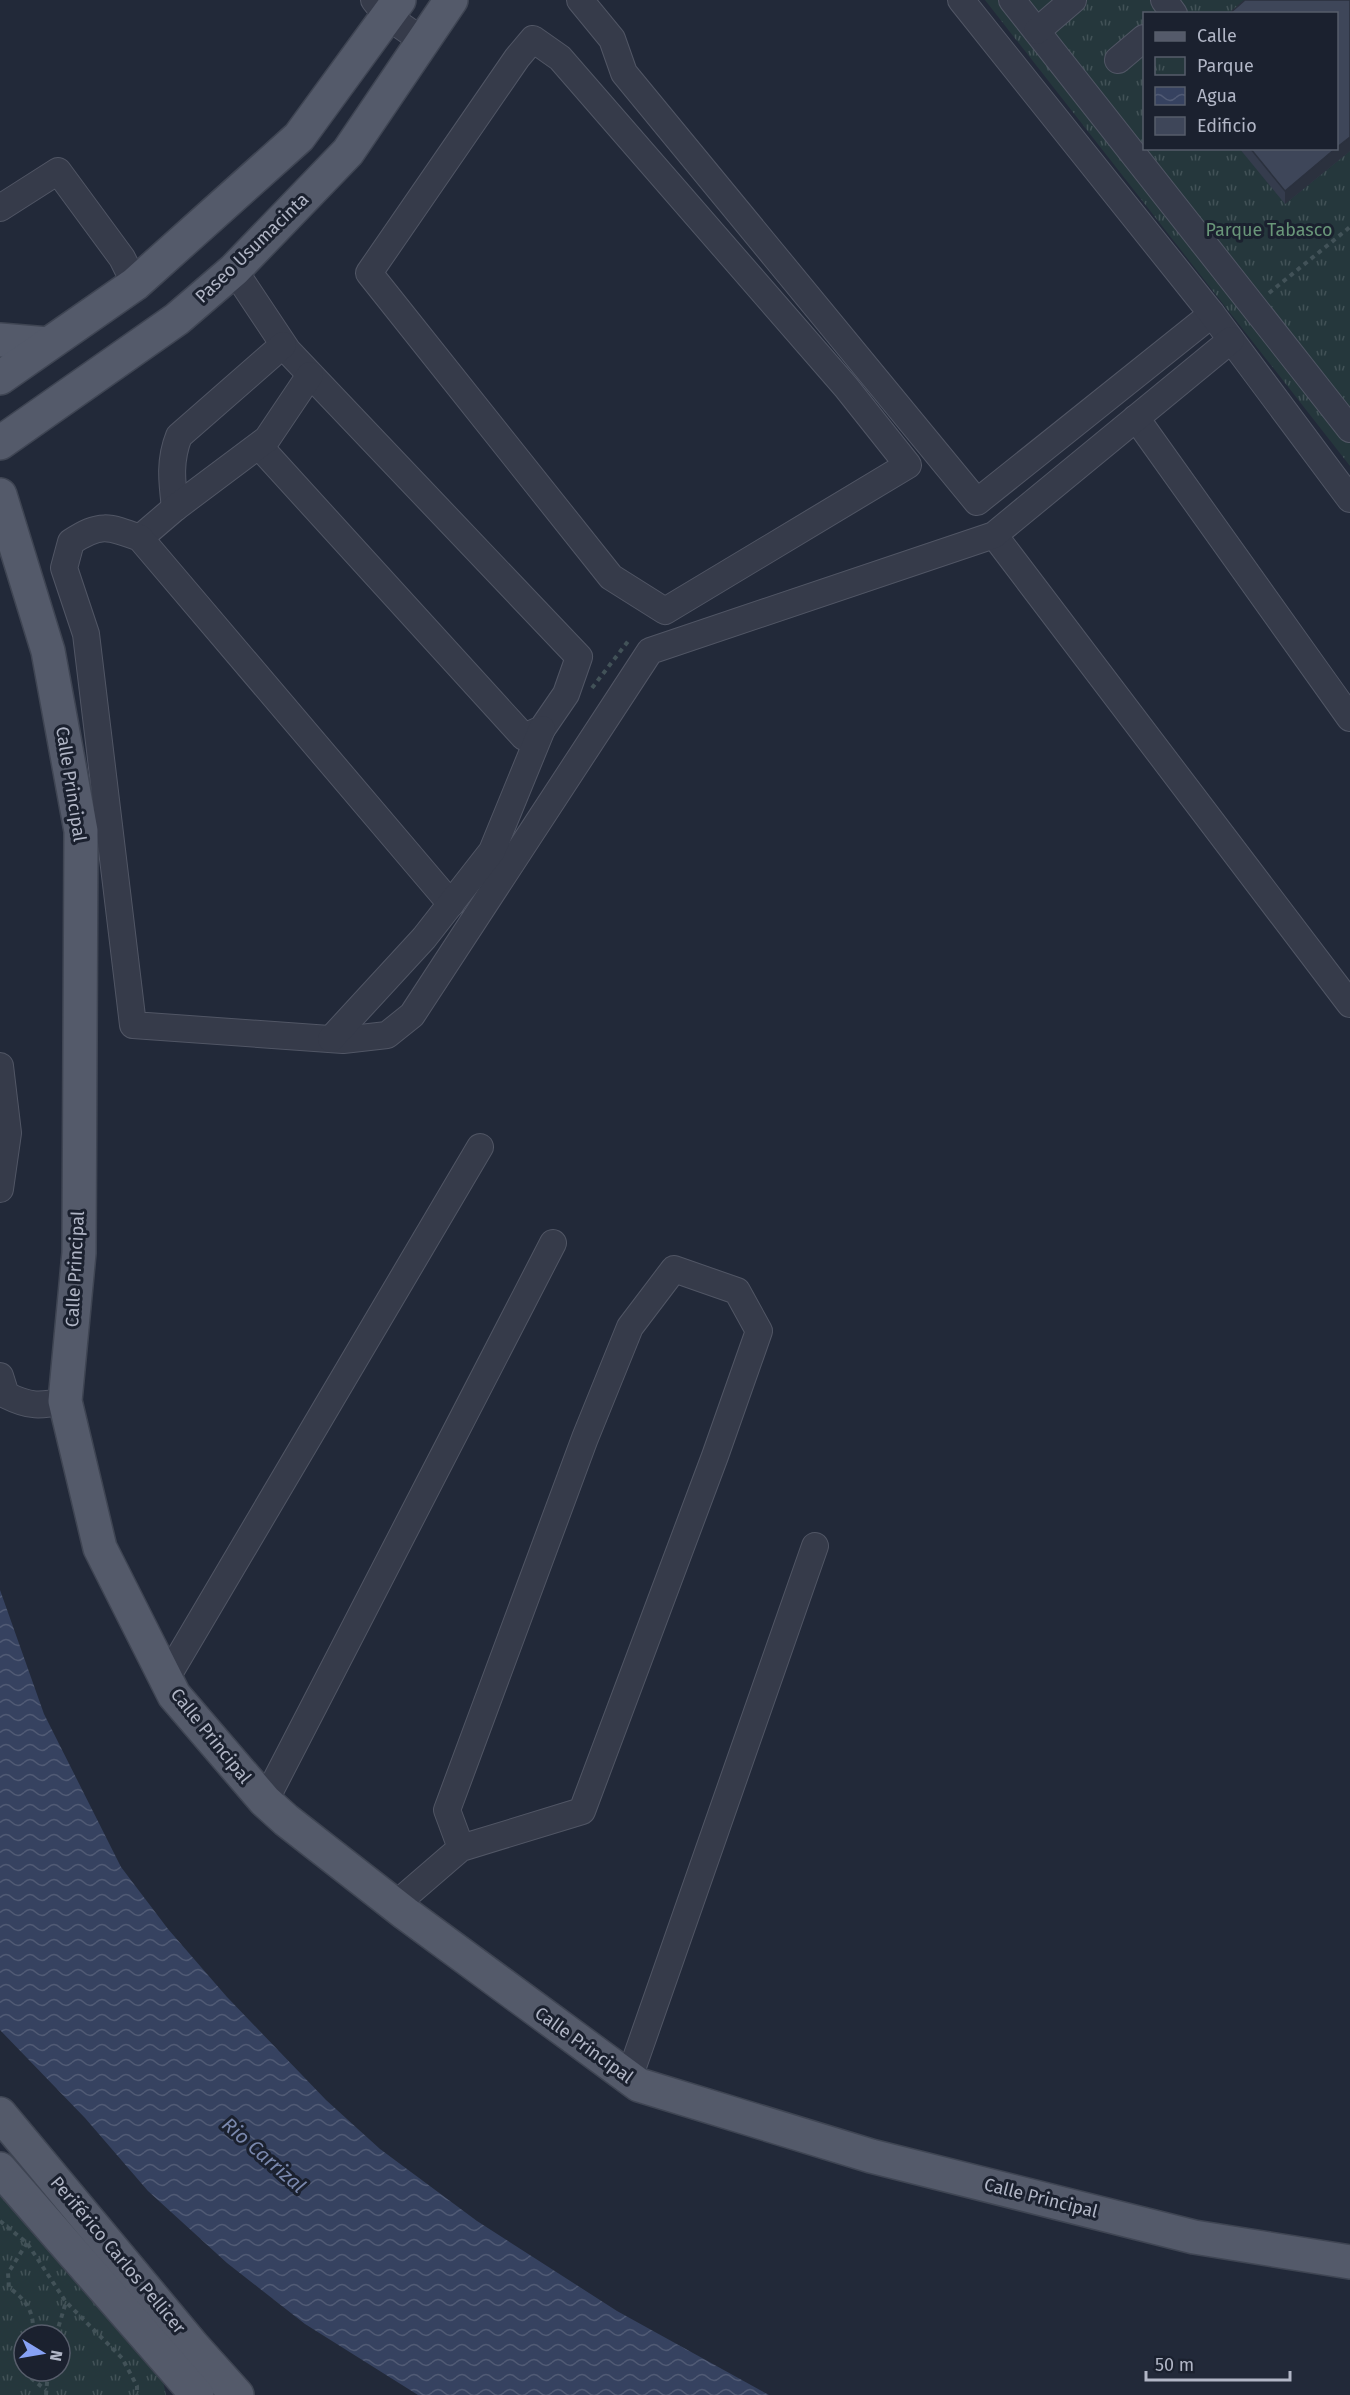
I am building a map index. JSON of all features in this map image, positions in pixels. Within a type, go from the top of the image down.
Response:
[{"type":"main road","name":"Paseo Usumacinta","points":[[0,443],[177,319],[234,270],[348,152],[451,0]]},
{"type":"main road","points":[[0,378],[135,284],[299,137],[386,5]]},
{"type":"main road","points":[[0,340],[48,344]]},
{"type":"main road","name":"Calle Principal","points":[[0,495],[48,651],[81,831],[79,1253],[65,1401],[100,1548],[174,1695],[265,1801],[395,1905],[639,2085],[883,2158],[1194,2237],[1350,2262]]},
{"type":"main road","points":[[0,567],[30,593]]},
{"type":"main road","name":"Periférico Carlos Pellicer","points":[[0,2114],[193,2346],[237,2395]]},
{"type":"main road","points":[[0,2169],[175,2380],[197,2395]]},
{"type":"street","points":[[580,0],[612,39],[624,73],[977,502],[1212,314]]},
{"type":"street","points":[[961,0],[1212,314],[1350,499]]},
{"type":"street","points":[[1012,0],[1350,429]]},
{"type":"street","points":[[1037,31],[1073,0]]},
{"type":"street","points":[[386,5],[423,41]]},
{"type":"street","points":[[533,39],[560,58],[846,387],[908,465],[666,611],[611,577],[369,273],[517,58],[533,39]]},
{"type":"street","points":[[1118,60],[1143,39]]},
{"type":"street","points":[[0,208],[58,171],[122,258],[135,284]]},
{"type":"street","points":[[234,270],[284,345],[310,375],[579,657],[566,694],[542,729],[492,851],[424,938],[331,1039]]},
{"type":"street","points":[[451,904],[140,538],[115,528],[91,529],[71,542],[64,568],[86,634],[133,1025],[331,1039],[387,1035],[412,1015],[650,651],[994,535],[1231,340]]},
{"type":"street","points":[[175,508],[171,469],[173,451],[179,436],[284,345]]},
{"type":"street","points":[[846,387],[869,369]]},
{"type":"street","points":[[140,538],[175,508],[267,439],[310,375]]},
{"type":"street","points":[[1136,418],[1350,718]]},
{"type":"street","points":[[259,446],[524,738],[542,729]]},
{"type":"street","points":[[994,535],[1350,1004]]},
{"type":"street","points":[[0,1066],[8,1133],[0,1189]]},
{"type":"street","points":[[166,1679],[480,1147]]},
{"type":"street","points":[[265,1801],[554,1243]]},
{"type":"street","points":[[395,1905],[461,1848],[582,1811],[715,1456],[759,1331],[737,1291],[674,1269],[630,1327],[585,1438],[447,1810],[461,1848]]},
{"type":"street","points":[[0,1376],[6,1395],[18,1401],[37,1407],[65,1401]]},
{"type":"street","points":[[629,2078],[815,1545]]},
{"type":"path","points":[[1253,306],[1350,227]]},
{"type":"path","points":[[587,695],[628,640],[639,636]]},
{"type":"path","points":[[0,2221],[27,2243],[66,2302],[122,2358],[137,2386],[137,2395]]},
{"type":"path","points":[[27,2243],[8,2273],[9,2288],[24,2299],[32,2317],[32,2323]]},
{"type":"path","points":[[60,2323],[66,2302]]},
{"type":"green space","name":"Parque Tabasco","points":[[985,0],[1350,0],[1350,466]]},
{"type":"green space","points":[[0,2185],[163,2381],[166,2395],[0,2395]]},
{"type":"water","name":"Rio Carrizal","points":[[0,1590],[44,1714],[121,1867],[168,1929],[227,1997],[326,2100],[380,2149],[477,2221],[617,2311],[769,2395],[418,2395],[305,2324],[227,2263],[148,2191],[85,2118],[0,2030]]},
{"type":"building","points":[[1245,0],[1350,0],[1350,137],[1338,146],[1338,12],[1231,12]]},
{"type":"building","points":[[1252,150],[1334,150],[1285,191]]}]
